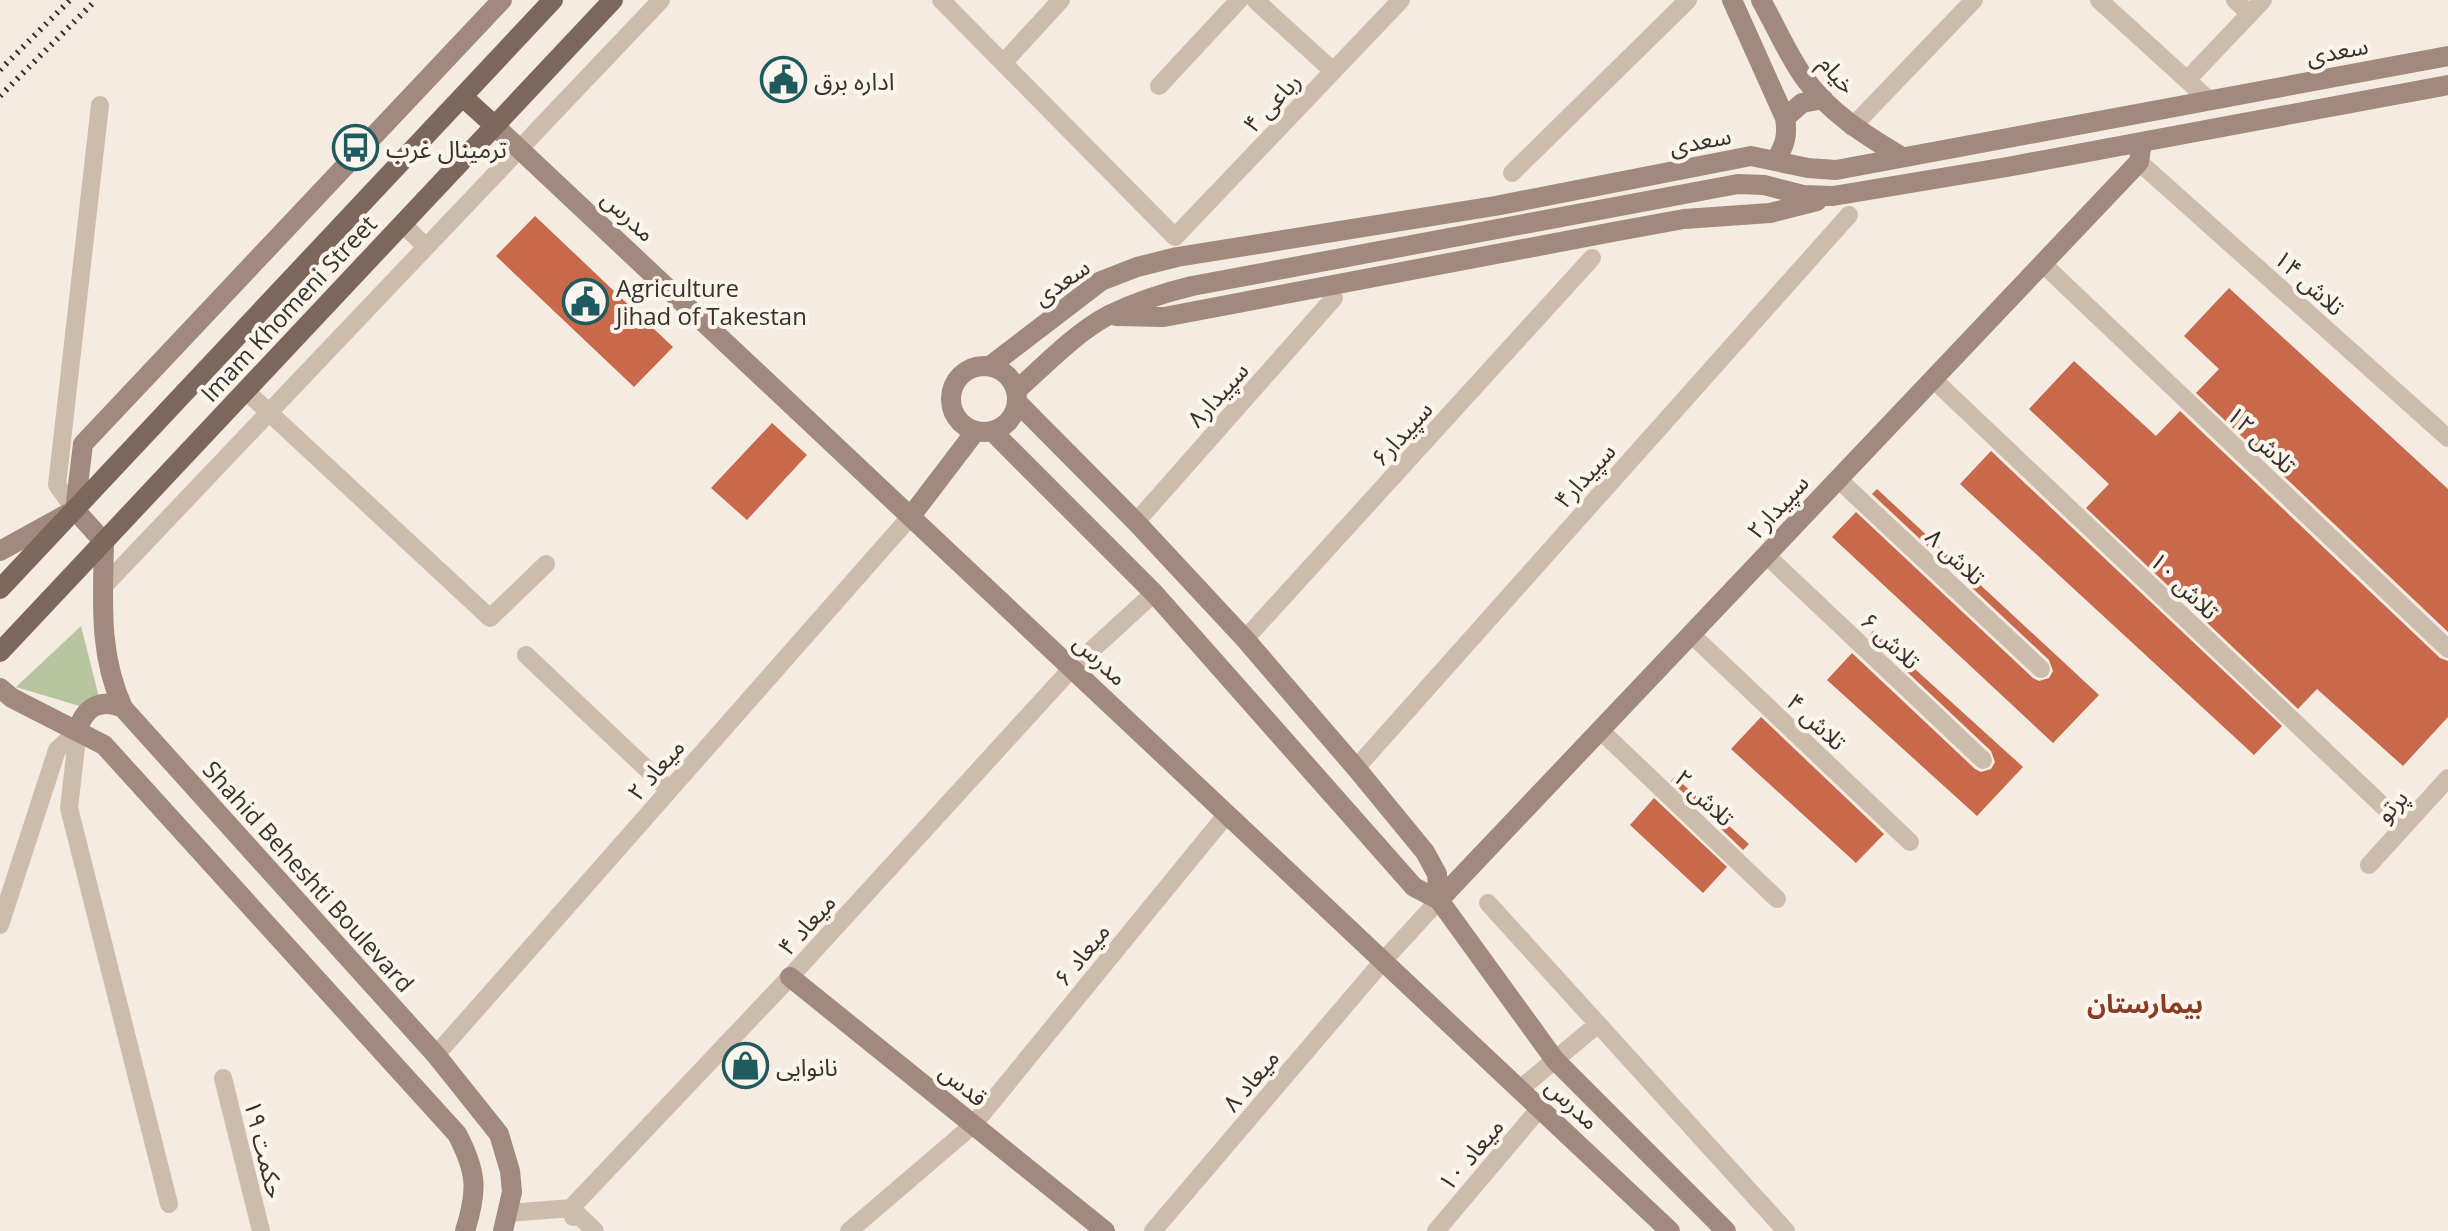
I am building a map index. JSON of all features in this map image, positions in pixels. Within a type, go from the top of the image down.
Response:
[{"type":"main road","name":"Imam Khomeni Street","points":[[0,589],[553,0]]},
{"type":"main road","name":"Imam Khomeni Street","points":[[0,652],[613,0]]},
{"type":"main road","points":[[463,97],[495,126]]},
{"type":"street","points":[[75,510],[83,444],[502,0]]},
{"type":"street","points":[[103,587],[661,0]]},
{"type":"street","points":[[941,0],[1003,63],[1061,0]]},
{"type":"street","points":[[1159,86],[1239,0]]},
{"type":"street","points":[[1255,0],[1333,71]]},
{"type":"street","name":"رباعی ۴","points":[[1003,63],[1175,237],[1401,0]]},
{"type":"street","points":[[1512,173],[1688,0]]},
{"type":"street","points":[[1732,0],[1785,118],[1788,132],[1776,160]]},
{"type":"street","name":"خیام","points":[[1761,0],[1801,72],[1823,99],[1852,127],[1902,157]]},
{"type":"street","points":[[1852,127],[1974,0]]},
{"type":"street","points":[[2099,0],[2210,101]]},
{"type":"street","points":[[2235,0],[2250,14]]},
{"type":"street","points":[[2187,80],[2263,0]]},
{"type":"street","name":"سعدی","points":[[990,366],[1101,281],[1137,267],[1214,250],[1495,206],[1751,156],[1808,168],[1836,170],[2448,56]]},
{"type":"street","points":[[1772,85],[1790,84],[1801,72]]},
{"type":"street","name":"سعدی","points":[[1108,316],[1164,317],[1684,219],[1770,213],[1833,196],[2141,152],[2448,85]]},
{"type":"street","points":[[1785,118],[1802,103],[1823,99]]},
{"type":"street","points":[[100,105],[57,485],[104,542]]},
{"type":"street","name":"مدرس","points":[[495,126],[1670,1231]]},
{"type":"street","name":"سپیدار۲","points":[[1439,900],[2042,263],[2141,152]]},
{"type":"street","name":"تلاش ۱۴","points":[[2141,152],[2448,438]]},
{"type":"street","name":"سعدی","points":[[1017,396],[1073,340],[1108,316],[1155,296],[1192,286],[1738,184],[1764,185],[1803,195],[1833,196]]},
{"type":"street","name":"سپیدار۴","points":[[1356,768],[1849,215]]},
{"type":"street","points":[[403,224],[426,247]]},
{"type":"street","name":"سپیدار۶","points":[[1245,639],[1592,258]]},
{"type":"street","name":"تلاش ۱۲","points":[[2042,263],[2448,649]]},
{"type":"street","name":"سپیدار۸","points":[[1136,522],[1334,298]]},
{"type":"street","points":[[990,366],[1008,375],[1017,396],[1245,639],[1425,852],[1437,874],[1439,900],[1414,887],[1154,593],[984,432],[958,421],[950,402],[955,382],[970,368],[990,366]]},
{"type":"street","name":"تلاش ۱۰","points":[[1933,379],[2404,826]]},
{"type":"street","points":[[246,391],[490,618],[546,564]]},
{"type":"street","points":[[911,516],[984,432],[1008,423],[1017,408],[1017,396]]},
{"type":"street","name":"تلاش ۸","points":[[1838,479],[2041,669]]},
{"type":"street","points":[[0,551],[75,510]]},
{"type":"street","name":"میعاد ۲","points":[[436,1055],[911,516]]},
{"type":"street","name":"Shahid Beheshti Boulevard","points":[[104,542],[102,629],[112,684],[123,708],[436,1055],[499,1134],[510,1171],[512,1192],[506,1222]]},
{"type":"street","name":"تلاش ۶","points":[[1766,555],[1983,760]]},
{"type":"street","name":"میعاد ۴","points":[[571,1208],[790,977],[1072,668],[1154,593]]},
{"type":"street","name":"تلاش ۴","points":[[1691,634],[1910,842]]},
{"type":"street","points":[[526,655],[669,790]]},
{"type":"street","points":[[0,688],[12,698],[104,745],[457,1134],[474,1171],[472,1208],[465,1231]]},
{"type":"street","points":[[123,708],[112,703],[99,703],[88,709],[81,718],[69,808],[169,1204]]},
{"type":"street","points":[[0,925],[57,750],[78,730]]},
{"type":"street","name":"تلاش ۲","points":[[1600,730],[1777,899]]},
{"type":"street","name":"پرتو","points":[[2369,865],[2448,778]]},
{"type":"street","name":"میعاد ۶","points":[[849,1231],[973,1125],[1227,814]]},
{"type":"street","name":"مدرس","points":[[1439,900],[1555,1060],[1726,1231]]},
{"type":"street","name":"میعاد ۸","points":[[1153,1231],[1383,961],[1439,900]]},
{"type":"street","points":[[1488,903],[1786,1231]]},
{"type":"street","name":"قدس","points":[[790,977],[1105,1231]]},
{"type":"street","points":[[1520,1089],[1598,1024]]},
{"type":"street","name":"حکمت ۱۹","points":[[223,1078],[261,1231]]},
{"type":"street","name":"میعاد ۱۰","points":[[1436,1231],[1540,1108]]},
{"type":"street","points":[[506,1222],[571,1208]]},
{"type":"street","points":[[571,1208],[577,1231]]},
{"type":"street","points":[[571,1208],[595,1231]]},
{"type":"green space","points":[[81,626],[103,713],[16,687]]},
{"type":"building","name":"Agriculture Jihad of Takestan","points":[[535,216],[673,347],[634,387],[496,256]]},
{"type":"building","points":[[2229,288],[2448,489],[2448,632],[2196,393],[2219,369],[2184,336]]},
{"type":"building","points":[[2074,361],[2156,436],[2180,411],[2440,658],[2448,661],[2448,717],[2403,766],[2317,689],[2298,709],[2086,508],[2109,484],[2029,409]]},
{"type":"building","points":[[772,423],[807,455],[747,520],[711,488]]},
{"type":"building","points":[[1991,451],[2282,726],[2254,755],[1960,484]]},
{"type":"building","points":[[1877,489],[2099,695],[2053,743],[1832,537],[1856,512],[2033,678],[2039,681],[2049,678],[2053,671],[2049,660],[1872,494]]},
{"type":"building","points":[[1873,631],[2023,767],[1977,816],[1827,680],[1852,653],[1975,769],[1981,772],[1991,769],[1995,762],[1991,751],[1869,636]]},
{"type":"building","points":[[1761,717],[1884,834],[1856,863],[1731,749]]},
{"type":"building","points":[[1675,777],[1749,844],[1743,850],[1671,781]]},
{"type":"building","points":[[1654,798],[1727,867],[1703,893],[1630,825]]},
{"type":"railway","points":[[0,70],[70,0]]},
{"type":"railway","points":[[0,96],[96,0]]},
{"type":"place","name":"اداره برق","points":[[783,80]]},
{"type":"place","name":"ترمینال غرب","points":[[355,148]]},
{"type":"place","name":"Agriculture Jihad of Takestan","points":[[585,301]]},
{"type":"place","name":"نانوایی","points":[[745,1066]]},
{"type":"district","name":"بیمارستان","points":[[2145,1003]]}]
